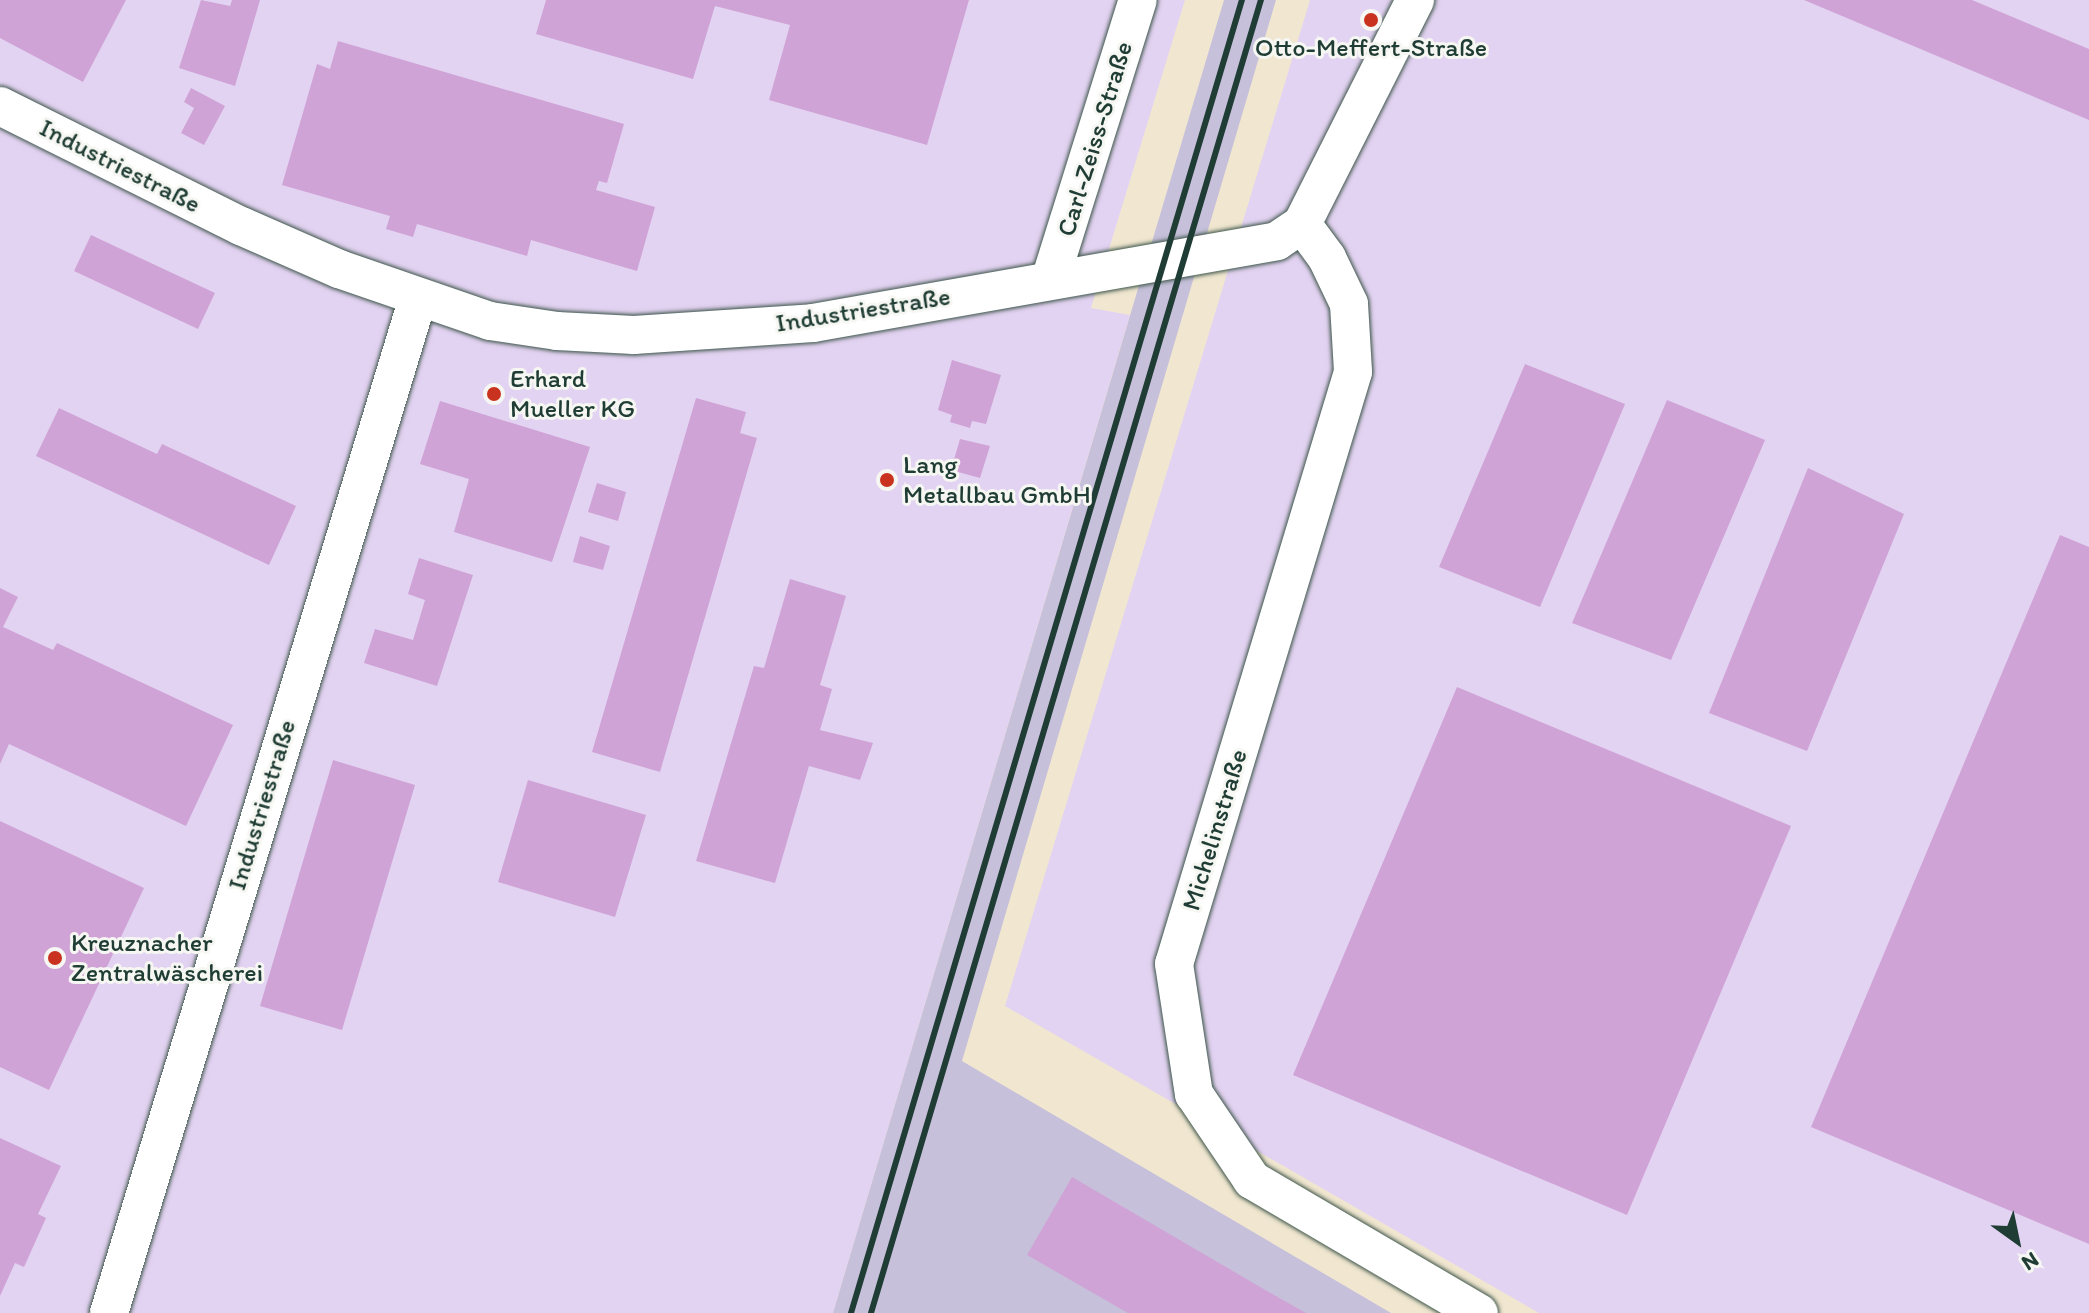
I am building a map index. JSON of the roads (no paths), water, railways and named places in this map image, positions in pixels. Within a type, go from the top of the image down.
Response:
[{"type":"street","name":"Carl-Zeiss-Straße","points":[[1051,277],[1138,0]]},
{"type":"street","points":[[1302,224],[1415,0]]},
{"type":"street","name":"Industriestraße","points":[[0,106],[241,226],[418,298],[490,321],[634,335],[813,323],[1051,277],[1277,241],[1302,224]]},
{"type":"street","name":"Michelinstraße","points":[[1302,224],[1327,258],[1349,304],[1353,372],[1174,964],[1194,1094],[1252,1180],[1479,1313]]},
{"type":"street","name":"Industriestraße","points":[[109,1313],[418,298]]},
{"type":"railway","points":[[851,1313],[1242,0]]},
{"type":"railway","points":[[871,1313],[1261,0]]},
{"type":"place","name":"Otto-Meffert-Straße","points":[[1371,20]]},
{"type":"place","name":"Erhard Mueller KG","points":[[494,394]]},
{"type":"place","name":"Lang Metallbau GmbH","points":[[887,480]]},
{"type":"place","name":"Kreuznacher Zentralwäscherei","points":[[55,958]]}]
